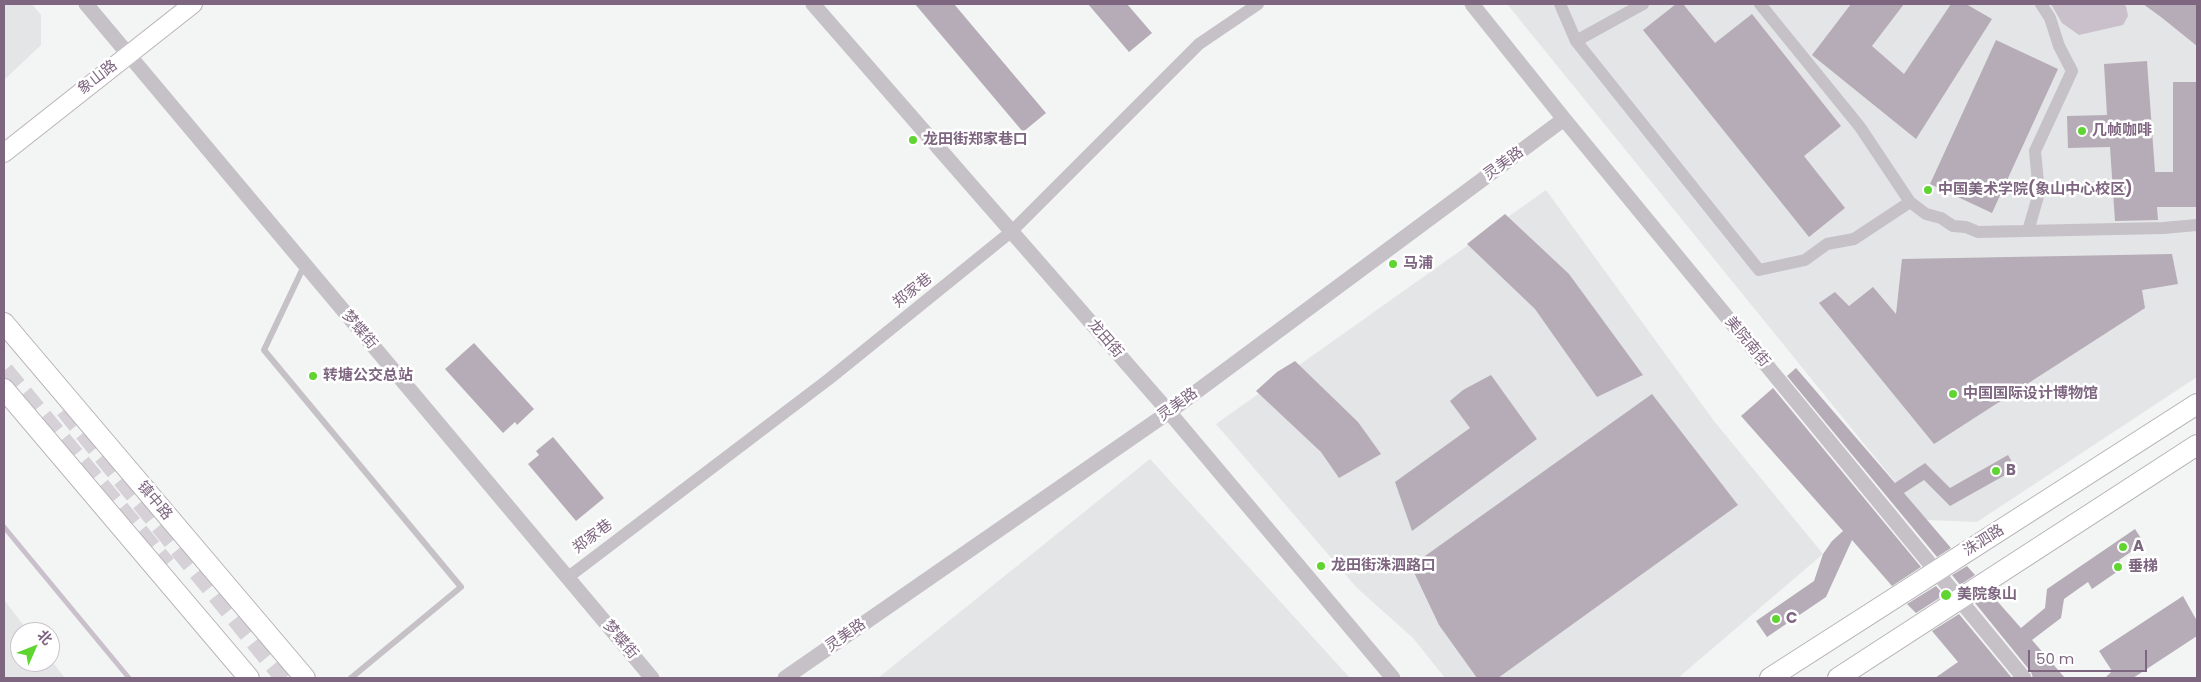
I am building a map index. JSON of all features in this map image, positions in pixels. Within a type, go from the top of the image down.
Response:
[{"type":"main road","name":"象山路","points":[[4,153],[194,4]]},
{"type":"main road","name":"镇中路","points":[[4,323],[305,678]]},
{"type":"main road","points":[[4,389],[249,678]]},
{"type":"main road","name":"洙泗路","points":[[1770,678],[2197,404]]},
{"type":"main road","points":[[1838,678],[2197,445]]},
{"type":"street","name":"梦蝶街","points":[[86,4],[566,578],[652,678]]},
{"type":"street","name":"龙田街","points":[[813,4],[1168,412],[1393,678]]},
{"type":"street","name":"郑家巷","points":[[566,578],[829,379],[1012,231],[1199,44],[1258,4]]},
{"type":"street","name":"美院南街","points":[[1472,4],[1564,120],[2024,678]]},
{"type":"street","points":[[1560,4],[1576,41],[1759,270],[1805,260],[1827,244],[1854,239],[1910,202]]},
{"type":"street","points":[[1576,41],[1643,4]]},
{"type":"street","points":[[1760,4],[1860,127],[1910,202],[1926,214],[1940,218],[1953,226],[1966,227],[1978,232],[2163,228],[2197,225]]},
{"type":"street","points":[[2028,230],[2038,194],[2035,151],[2072,71],[2059,46],[2050,18],[2042,4]]},
{"type":"street","name":"灵美路","points":[[784,678],[1168,412],[1564,120]]},
{"type":"lane","points":[[305,265],[264,350],[461,587],[351,678]]},
{"type":"shaded area","points":[[4,4],[32,4],[41,15],[41,45],[4,80]]},
{"type":"shaded area","name":"中国美术学院(象山中心校区)","points":[[1507,4],[2197,4],[2197,377],[1977,522],[1926,520]]},
{"type":"shaded area","points":[[2051,4],[2123,4],[2126,6],[2128,16],[2123,25],[2079,35],[2062,23]]},
{"type":"shaded area","points":[[1546,190],[1714,421],[1823,554],[1678,678],[1445,678],[1413,638],[1357,588],[1216,424]]},
{"type":"shaded area","points":[[1150,459],[1350,678],[878,678]]},
{"type":"shaded area","points":[[4,600],[21,622],[10,622],[10,672],[60,672],[65,678],[4,678]]},
{"type":"building","points":[[915,4],[954,4],[1046,113],[1023,132]]},
{"type":"building","points":[[1088,4],[1127,4],[1152,33],[1129,52]]},
{"type":"building","points":[[1676,4],[1683,4],[1715,43],[1752,14],[1841,126],[1804,156],[1845,208],[1809,237],[1643,30]]},
{"type":"building","points":[[1851,4],[1904,4],[1872,46],[1904,74],[1951,4],[1966,4],[1992,19],[1916,139],[1812,55]]},
{"type":"building","points":[[2143,4],[2197,4],[2197,46],[2161,17]]},
{"type":"building","points":[[1996,40],[2058,69],[1992,213],[1930,184]]},
{"type":"building","points":[[2147,61],[2155,172],[2173,172],[2173,82],[2197,82],[2197,207],[2157,207],[2158,220],[2115,221],[2110,147],[2068,148],[2067,116],[2107,115],[2104,64]]},
{"type":"building","points":[[1505,214],[1569,274],[1643,375],[1597,397],[1535,309],[1467,244]]},
{"type":"building","name":"中国国际设计博物馆","points":[[2172,254],[2178,284],[2142,290],[2145,308],[1934,444],[1819,303],[1835,292],[1849,306],[1873,287],[1896,314],[1902,259]]},
{"type":"building","points":[[474,343],[534,409],[517,425],[515,422],[503,433],[445,369]]},
{"type":"building","points":[[1295,361],[1358,422],[1381,454],[1339,478],[1321,452],[1256,391],[1277,372]]},
{"type":"building","points":[[1796,368],[1895,483],[1925,463],[1950,488],[2008,455],[2016,469],[1950,506],[1924,480],[1904,493],[1951,548],[1937,557],[1787,376]]},
{"type":"building","points":[[1491,375],[1537,439],[1412,531],[1395,482],[1470,428],[1450,401],[1463,390]]},
{"type":"building","points":[[1773,388],[1921,567],[1892,586],[1852,540],[1826,597],[1767,637],[1756,621],[1814,581],[1823,554],[1832,541],[1843,531],[1741,416]]},
{"type":"building","points":[[1652,394],[1738,505],[1498,678],[1477,678],[1439,625],[1411,566]]},
{"type":"building","points":[[553,437],[604,498],[576,521],[528,464],[539,455],[536,451]]},
{"type":"building","points":[[2135,529],[2144,543],[2119,560],[2124,567],[2092,589],[2088,582],[2064,599],[2061,618],[2032,640],[2065,678],[2033,678],[2031,672],[1975,603],[1990,593],[2021,628],[2045,608],[2047,589]]},
{"type":"building","points":[[1967,566],[1975,575],[1960,585],[1952,575]]},
{"type":"building","points":[[1936,586],[1944,595],[1916,613],[1907,604]]},
{"type":"building","points":[[2183,596],[2197,621],[2197,636],[2133,678],[2105,678],[2112,671],[2099,651]]},
{"type":"building","points":[[1959,614],[2012,678],[1935,678],[1958,662],[1932,631]]},
{"type":"waterway","points":[[4,527],[129,678]]},
{"type":"tunnel","points":[[4,371],[166,565]]},
{"type":"tunnel","points":[[65,409],[285,678]]},
{"type":"place","name":"几帧咖啡","points":[[2082,131]]},
{"type":"place","name":"龙田街郑家巷口","points":[[913,140]]},
{"type":"place","name":"中国美术学院(象山中心校区)","points":[[1928,190]]},
{"type":"place","name":"马浦","points":[[1393,264]]},
{"type":"place","name":"转塘公交总站","points":[[313,376]]},
{"type":"place","name":"中国国际设计博物馆","points":[[1953,394]]},
{"type":"place","name":"B","points":[[1996,471]]},
{"type":"place","name":"A","points":[[2123,547]]},
{"type":"place","name":"龙田街洙泗路口","points":[[1321,566]]},
{"type":"place","name":"垂梯","points":[[2118,567]]},
{"type":"place","name":"美院象山","points":[[1946,595]]},
{"type":"place","name":"C","points":[[1776,619]]}]
